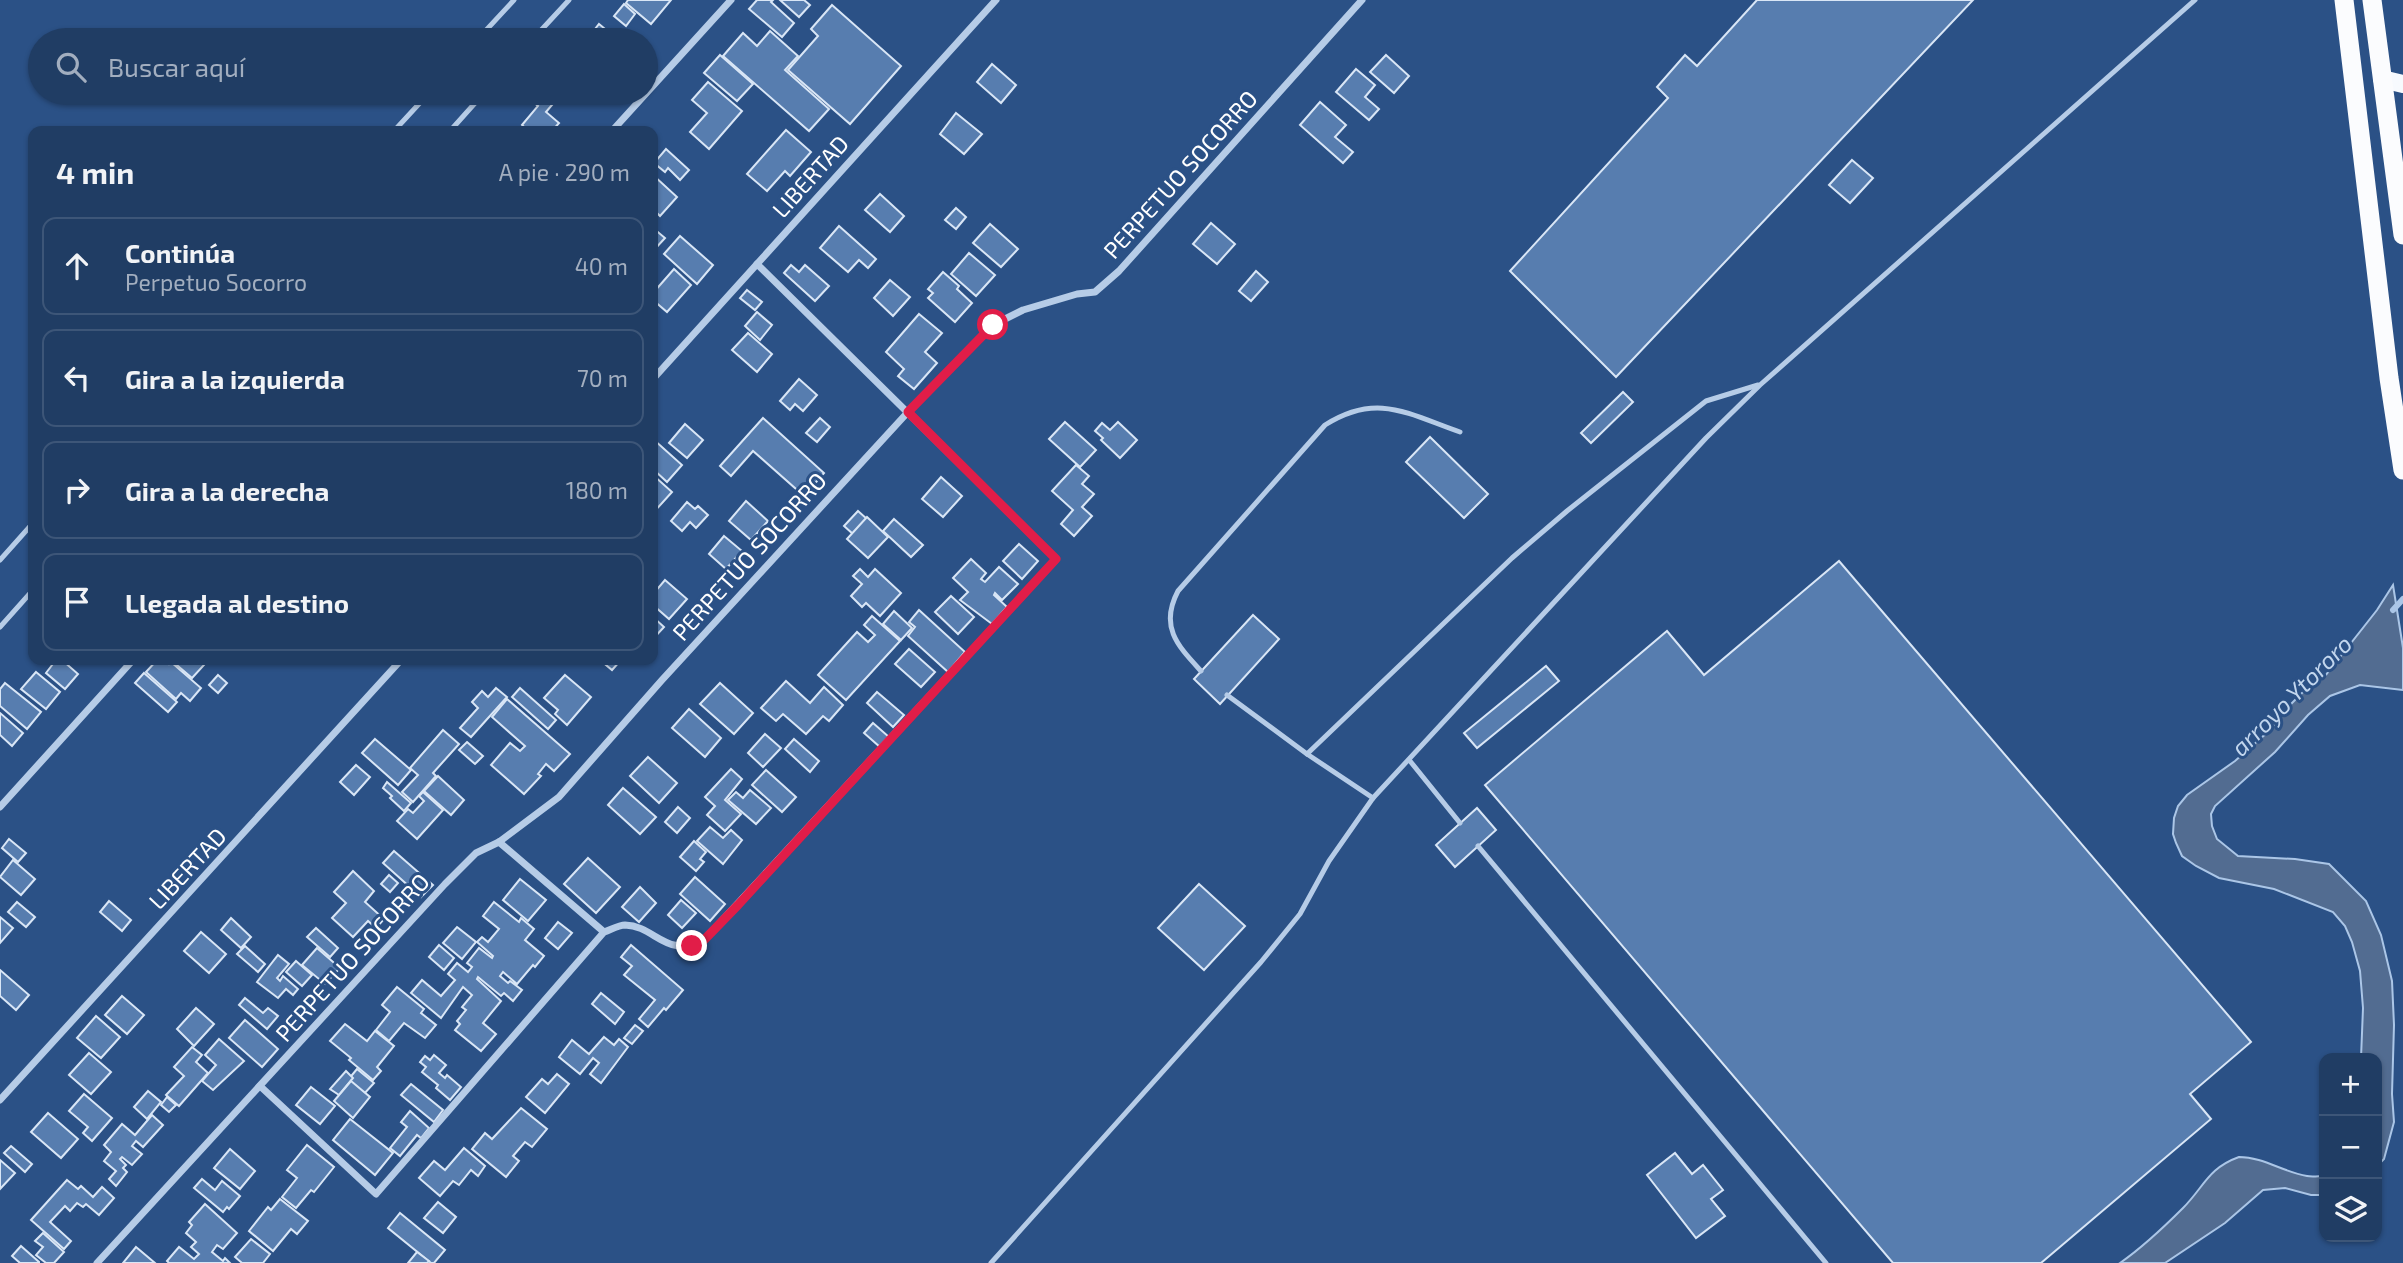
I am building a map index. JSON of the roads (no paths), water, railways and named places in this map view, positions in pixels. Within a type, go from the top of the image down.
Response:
[{"type":"highway","points":[[2344,0],[2389,378],[2403,470]]},
{"type":"highway","points":[[2372,0],[2403,235]]},
{"type":"highway","points":[[2354,74],[2382,79]]},
{"type":"main road","points":[[2382,79],[2403,84]]},
{"type":"street","points":[[658,80],[731,0]]},
{"type":"street","name":"LIBERTAD","points":[[658,373],[996,0]]},
{"type":"street","name":"PERPETUO SOCORRO","points":[[97,1263],[444,884],[476,853],[499,842],[559,797],[662,680],[908,412],[993,325],[1023,310],[1077,294],[1095,292],[1119,271],[1362,0]]},
{"type":"street","points":[[617,126],[636,105]]},
{"type":"street","points":[[260,1086],[376,1194],[604,932],[624,925],[678,946],[692,946],[704,940],[1056,559],[757,264]]},
{"type":"street","points":[[0,807],[129,665]]},
{"type":"street","name":"LIBERTAD","points":[[0,1100],[396,665]]},
{"type":"street","points":[[499,842],[604,932]]},
{"type":"lane","points":[[488,28],[514,0]]},
{"type":"lane","points":[[543,28],[569,0]]},
{"type":"lane","points":[[991,1263],[1261,962],[1300,914],[1329,861],[1373,798],[1706,438],[1760,385],[2195,0]]},
{"type":"lane","points":[[399,126],[418,105]]},
{"type":"lane","points":[[454,126],[473,105]]},
{"type":"lane","points":[[1307,754],[1512,558],[1567,510],[1706,401],[1760,385]]},
{"type":"lane","points":[[1201,671],[1178,646],[1172,632],[1172,601],[1325,425],[1343,413],[1368,407],[1388,407],[1460,432]]},
{"type":"lane","points":[[0,560],[28,529]]},
{"type":"lane","points":[[0,626],[28,595]]},
{"type":"lane","points":[[1227,695],[1373,798]]},
{"type":"lane","points":[[1410,761],[1460,823]]},
{"type":"lane","points":[[1478,846],[1826,1263]]},
{"type":"water","points":[[2393,585],[2403,648],[2403,690],[2360,685],[2330,696],[2308,715],[2275,752],[2215,806],[2211,814],[2217,839],[2238,856],[2329,864],[2366,901],[2381,935],[2392,981],[2394,1122],[2382,1161],[2382,1053],[2361,1053],[2363,1008],[2360,971],[2345,926],[2333,912],[2274,889],[2219,878],[2196,866],[2182,856],[2173,834],[2178,806],[2187,795],[2235,761],[2269,731],[2302,693],[2325,676],[2377,610]]},
{"type":"water","points":[[2239,1157],[2256,1159],[2298,1174],[2319,1176],[2319,1195],[2285,1188],[2263,1190],[2225,1223],[2165,1263],[2120,1263],[2168,1223],[2213,1172]]},
{"type":"waterway","name":"arroyo Ytororo","points":[[2393,610],[2403,599]]}]
